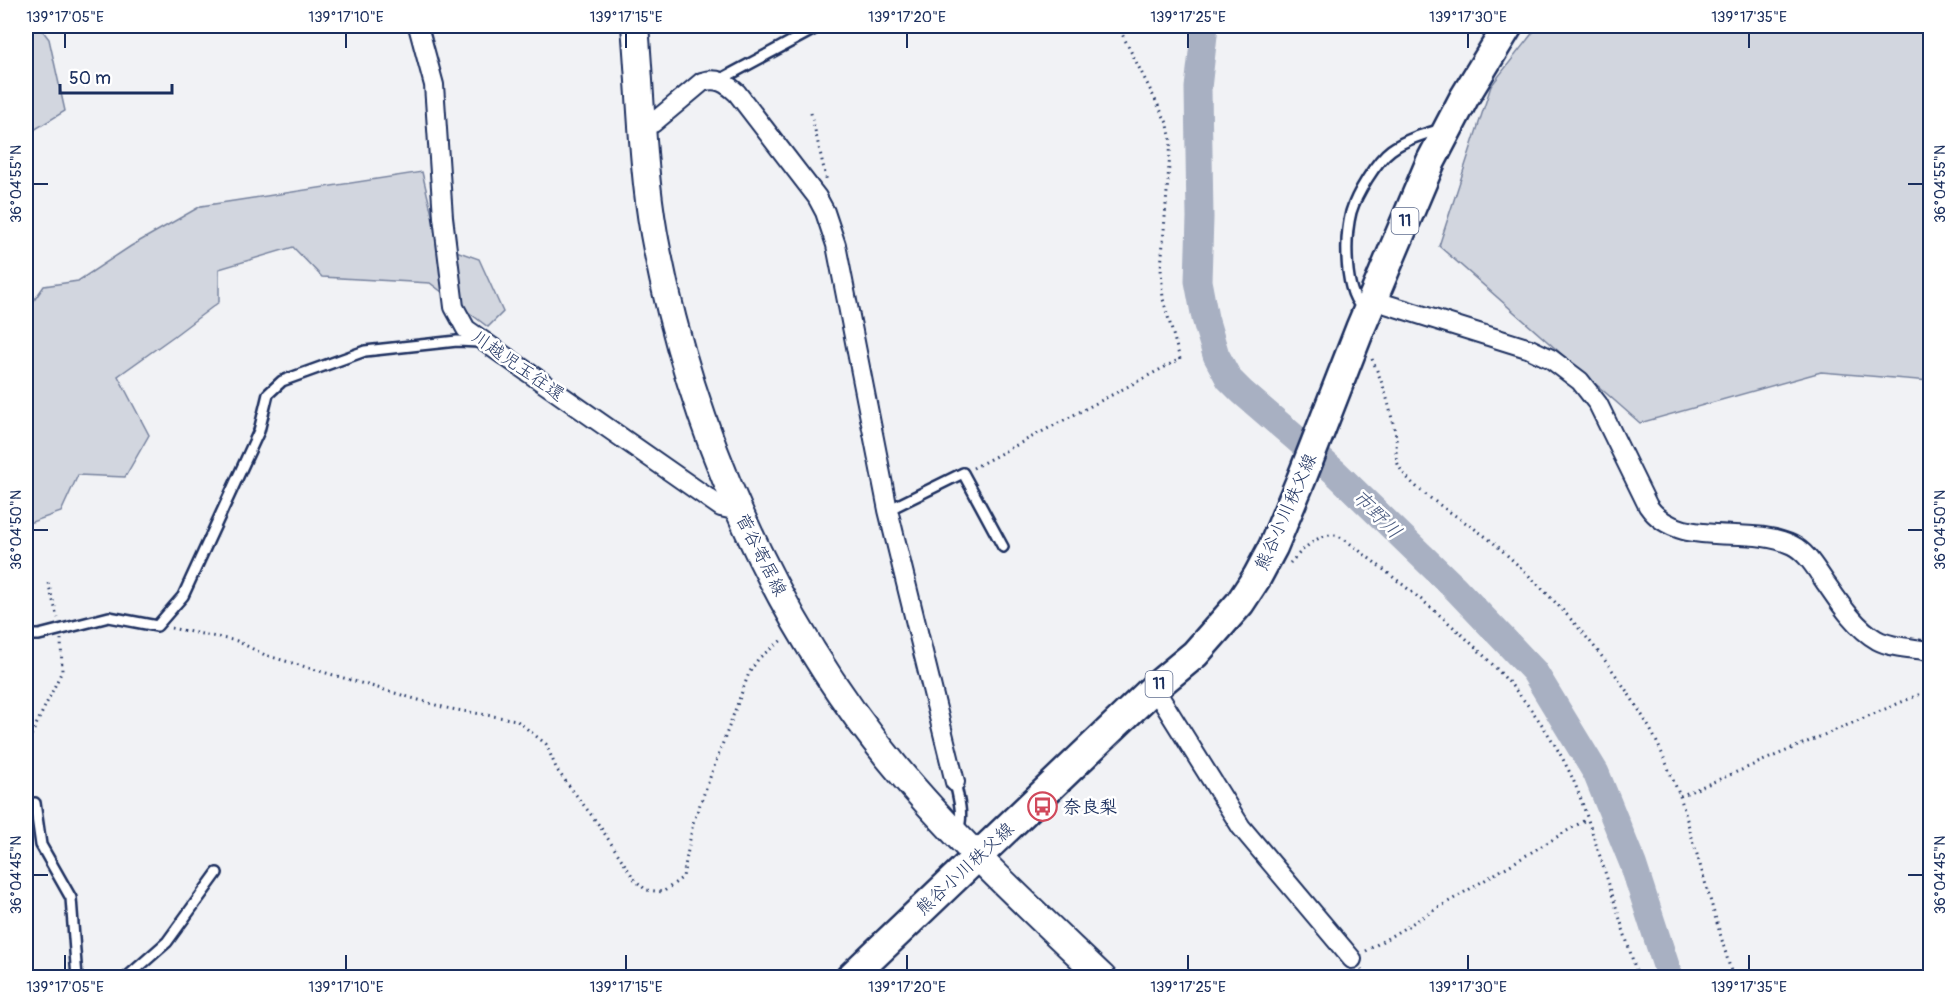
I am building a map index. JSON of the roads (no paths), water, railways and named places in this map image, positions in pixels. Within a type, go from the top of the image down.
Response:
[{"type":"main road","name":"菅谷寄居線","points":[[635,26],[648,194],[666,290],[699,405],[738,511],[766,569],[798,627],[866,729],[893,764],[977,858],[1103,978]]},
{"type":"main road","name":"熊谷小川秩父線","points":[[850,978],[1154,688],[1195,654],[1240,603],[1273,547],[1405,220],[1447,127],[1508,26]]},
{"type":"street","name":"川越児玉往還","points":[[418,26],[434,86],[443,217],[454,307],[466,329],[721,507],[738,511]]},
{"type":"street","points":[[644,126],[653,123],[702,82],[722,81],[737,93],[817,197],[825,212],[836,246],[888,510],[955,782]]},
{"type":"street","points":[[1367,314],[1530,349],[1551,359],[1580,381],[1598,404],[1648,506],[1656,517],[1677,530],[1765,536],[1795,546],[1804,553],[1857,622],[1872,636],[1891,645],[1930,651]]},
{"type":"street","points":[[1154,688],[1241,827],[1357,956]]},
{"type":"lane","points":[[722,81],[727,76],[820,26]]},
{"type":"lane","points":[[1367,314],[1356,303],[1347,259],[1352,211],[1367,179],[1390,151],[1418,136],[1447,127]]},
{"type":"lane","points":[[26,635],[39,636],[109,617],[157,626],[183,596],[259,431],[268,394],[282,381],[365,351],[457,341],[485,343]]},
{"type":"lane","points":[[888,510],[963,473],[1004,547]]},
{"type":"lane","points":[[955,782],[960,820],[956,835]]},
{"type":"lane","points":[[35,803],[41,845],[71,898],[77,978]]},
{"type":"lane","points":[[126,978],[167,942],[217,873]]},
{"type":"waterway","name":"市野川","points":[[1205,26],[1198,88],[1200,218],[1198,281],[1205,318],[1216,355],[1229,379],[1242,392],[1335,472],[1456,589],[1534,671],[1596,773],[1633,864],[1670,978]]},
{"type":"place","name":"奈良梨","points":[[1042,807]]}]
